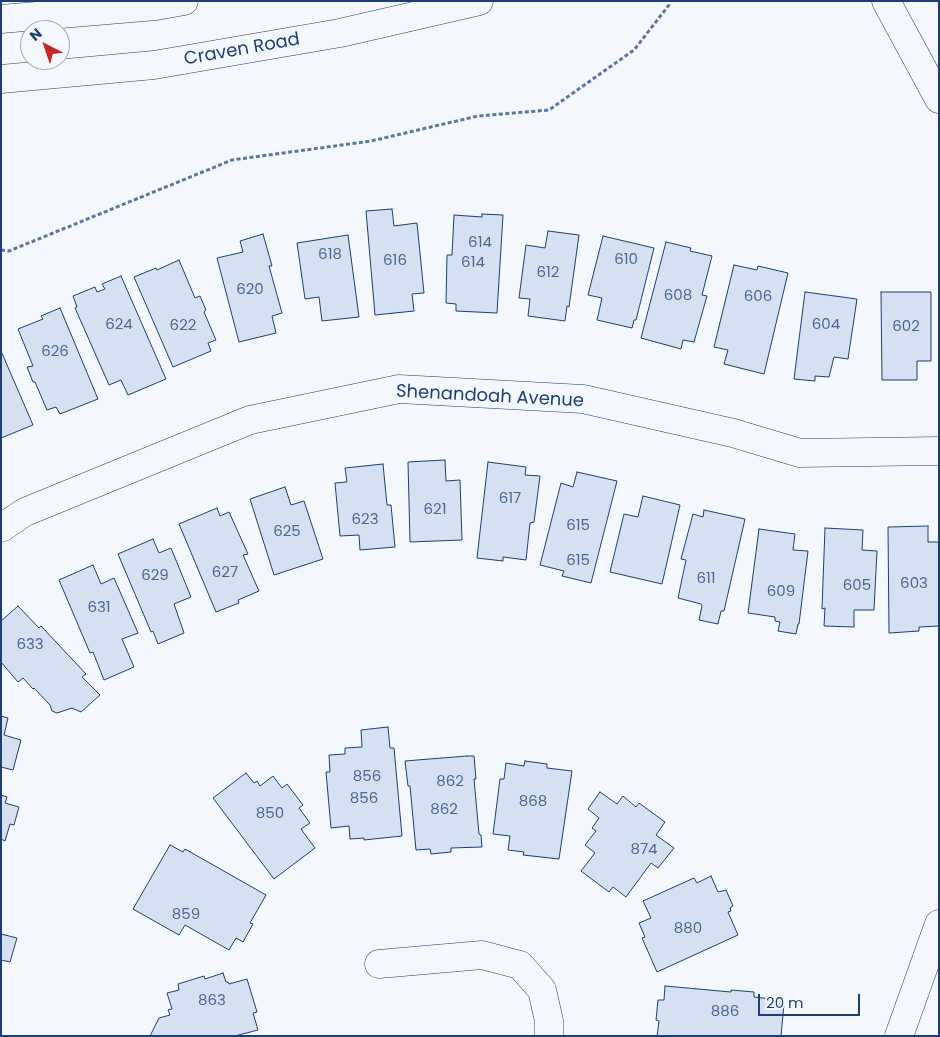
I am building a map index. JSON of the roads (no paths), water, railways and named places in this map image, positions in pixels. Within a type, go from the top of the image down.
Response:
[{"type":"street","points":[[1,19],[156,6],[184,1]]},
{"type":"street","name":"Craven Road","points":[[1,79],[154,65],[340,34],[480,1]]},
{"type":"street","points":[[886,1],[939,99]]},
{"type":"street","name":"Shenandoah Avenue","points":[[1,528],[25,512],[250,420],[399,389],[583,400],[733,433],[800,453],[939,451]]},
{"type":"street","points":[[899,1036],[939,924]]},
{"type":"street","points":[[379,964],[482,955],[520,965],[542,990],[549,1021],[548,1036]]}]
